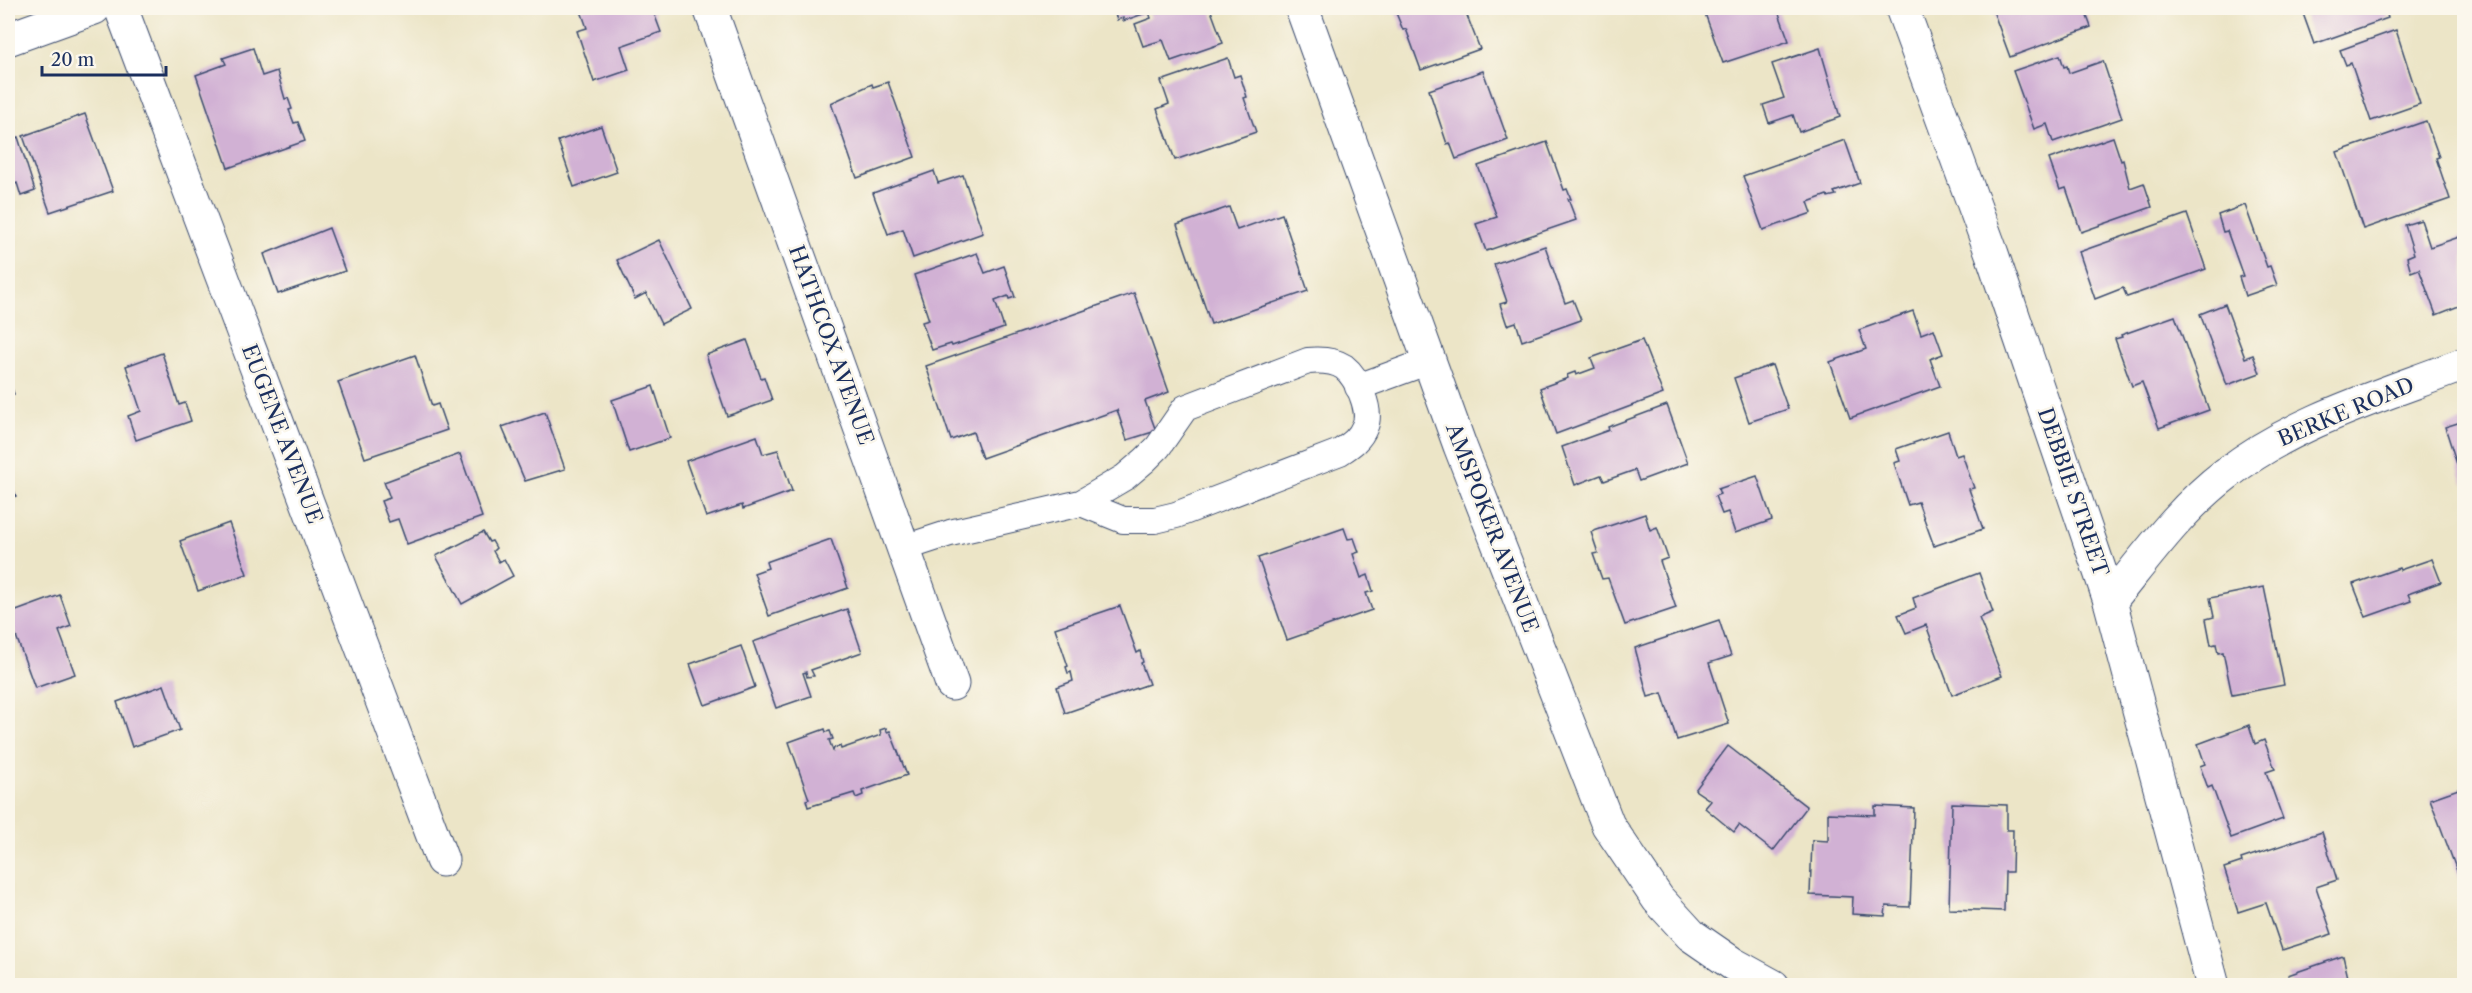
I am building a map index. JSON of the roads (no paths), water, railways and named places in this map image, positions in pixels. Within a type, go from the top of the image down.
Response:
[{"type":"street","points":[[8,39],[94,8]]},
{"type":"street","name":"EUGENE AVENUE","points":[[122,8],[442,860]]},
{"type":"street","name":"HATHCOX AVENUE","points":[[710,8],[952,684]]},
{"type":"street","name":"AMSPOKER AVENUE","points":[[1302,8],[1460,446],[1608,825],[1658,899],[1691,935],[1733,964],[1773,986]]},
{"type":"street","name":"DEBBIE STREET","points":[[1902,8],[1992,254],[2110,601],[2213,986]]},
{"type":"street","name":"BERKE ROAD","points":[[2110,601],[2188,507],[2226,474],[2266,446],[2315,422],[2464,364]]},
{"type":"lane","points":[[904,548],[950,533],[1081,503],[1125,477],[1158,447],[1185,408],[1308,361],[1324,359],[1344,367],[1365,402],[1366,424],[1356,441],[1340,452],[1176,515],[1155,520],[1123,520],[1081,503]]},
{"type":"lane","points":[[1358,387],[1429,361]]}]
